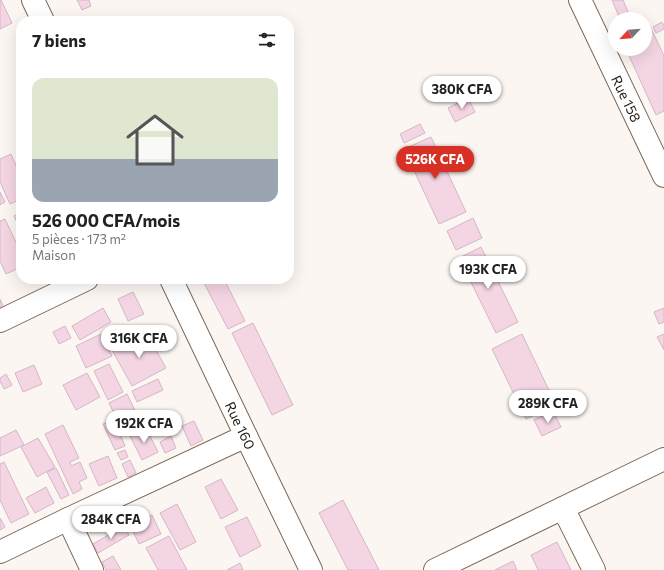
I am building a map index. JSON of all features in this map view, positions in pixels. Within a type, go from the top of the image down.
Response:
[{"type":"street","points":[[33,0],[41,16]]},
{"type":"street","name":"Rue 158","points":[[580,0],[664,176]]},
{"type":"street","points":[[0,321],[77,284]]},
{"type":"street","name":"Rue 160","points":[[173,284],[311,570]]},
{"type":"street","points":[[0,552],[246,436]]},
{"type":"street","points":[[435,570],[664,459]]},
{"type":"street","points":[[563,508],[594,570]]},
{"type":"street","points":[[68,519],[92,570]]},
{"type":"building","points":[[0,0],[12,23],[0,29]]},
{"type":"building","points":[[77,0],[89,0],[91,6],[82,10]]},
{"type":"building","points":[[612,0],[623,0],[628,12],[617,12]]},
{"type":"building","points":[[662,22],[664,29],[656,33],[653,27]]},
{"type":"building","points":[[652,30],[664,56],[664,111],[656,115],[629,56],[652,56]]},
{"type":"building","points":[[468,98],[475,112],[455,122],[448,108]]},
{"type":"building","points":[[420,124],[425,133],[404,143],[400,134]]},
{"type":"building","points":[[431,137],[466,212],[439,224],[404,149]]},
{"type":"building","points":[[11,154],[16,166],[16,201],[10,204],[0,182],[0,159]]},
{"type":"building","points":[[0,192],[5,202],[0,205]]},
{"type":"building","points":[[473,218],[482,238],[456,250],[447,231]]},
{"type":"building","points":[[5,219],[16,242],[16,269],[6,274],[0,261],[0,221]]},
{"type":"building","points":[[481,247],[518,322],[496,333],[459,258]]},
{"type":"building","points":[[205,284],[226,284],[245,321],[228,329]]},
{"type":"building","points":[[133,292],[144,314],[128,321],[118,299]]},
{"type":"building","points":[[0,299],[8,317],[0,321]]},
{"type":"building","points":[[103,308],[111,322],[80,340],[72,326]]},
{"type":"building","points":[[664,308],[664,322],[659,324],[654,312]]},
{"type":"building","points":[[253,323],[293,405],[272,415],[232,333]]},
{"type":"building","points":[[65,326],[71,338],[59,344],[53,332]]},
{"type":"building","points":[[146,332],[166,368],[132,386],[112,350]]},
{"type":"building","points":[[101,334],[112,356],[86,368],[76,346]]},
{"type":"building","points":[[522,334],[556,405],[526,419],[492,349]]},
{"type":"building","points":[[664,334],[664,350],[657,337]]},
{"type":"building","points":[[109,364],[123,392],[108,400],[94,371]]},
{"type":"building","points":[[34,365],[42,384],[23,392],[15,373]]},
{"type":"building","points":[[87,373],[100,397],[76,410],[63,385]]},
{"type":"building","points":[[6,374],[12,385],[4,389],[0,378]]},
{"type":"building","points":[[158,379],[163,390],[137,402],[132,391]]},
{"type":"building","points":[[127,394],[140,421],[122,430],[109,403]]},
{"type":"building","points":[[553,411],[561,427],[542,436],[534,420]]},
{"type":"building","points":[[114,420],[125,446],[115,450],[103,424]]},
{"type":"building","points":[[194,421],[203,440],[191,446],[182,426]]},
{"type":"building","points":[[63,425],[79,458],[70,462],[71,466],[80,462],[87,478],[79,482],[82,489],[73,494],[45,434]]},
{"type":"building","points":[[146,428],[158,452],[142,460],[130,436]]},
{"type":"building","points":[[16,430],[24,445],[0,456],[0,438]]},
{"type":"building","points":[[171,436],[176,448],[165,453],[160,442]]},
{"type":"building","points":[[38,438],[55,467],[37,477],[21,447]]},
{"type":"building","points":[[125,450],[128,457],[121,460],[117,453]]},
{"type":"building","points":[[108,456],[117,478],[99,486],[89,464]]},
{"type":"building","points":[[130,460],[136,473],[128,477],[122,464]]},
{"type":"building","points":[[4,462],[29,514],[11,523],[0,500],[0,464]]},
{"type":"building","points":[[56,468],[69,495],[61,499],[47,472]]},
{"type":"building","points":[[221,479],[238,510],[221,519],[205,487]]},
{"type":"building","points":[[46,487],[54,503],[35,513],[26,498]]},
{"type":"building","points":[[343,500],[379,570],[348,570],[319,513]]},
{"type":"building","points":[[177,504],[196,542],[180,550],[160,513]]},
{"type":"building","points":[[152,515],[161,534],[139,544],[130,525]]},
{"type":"building","points":[[247,517],[261,546],[240,557],[225,527]]},
{"type":"building","points":[[0,518],[5,527],[0,530]]},
{"type":"building","points":[[124,526],[129,535],[98,553],[93,544]]},
{"type":"building","points":[[169,536],[187,570],[158,570],[146,548]]},
{"type":"building","points":[[557,542],[571,570],[538,570],[531,555]]},
{"type":"building","points":[[113,556],[121,570],[106,570],[102,562]]},
{"type":"building","points":[[513,561],[517,570],[495,570]]},
{"type":"building","points":[[240,563],[243,570],[227,570]]}]
